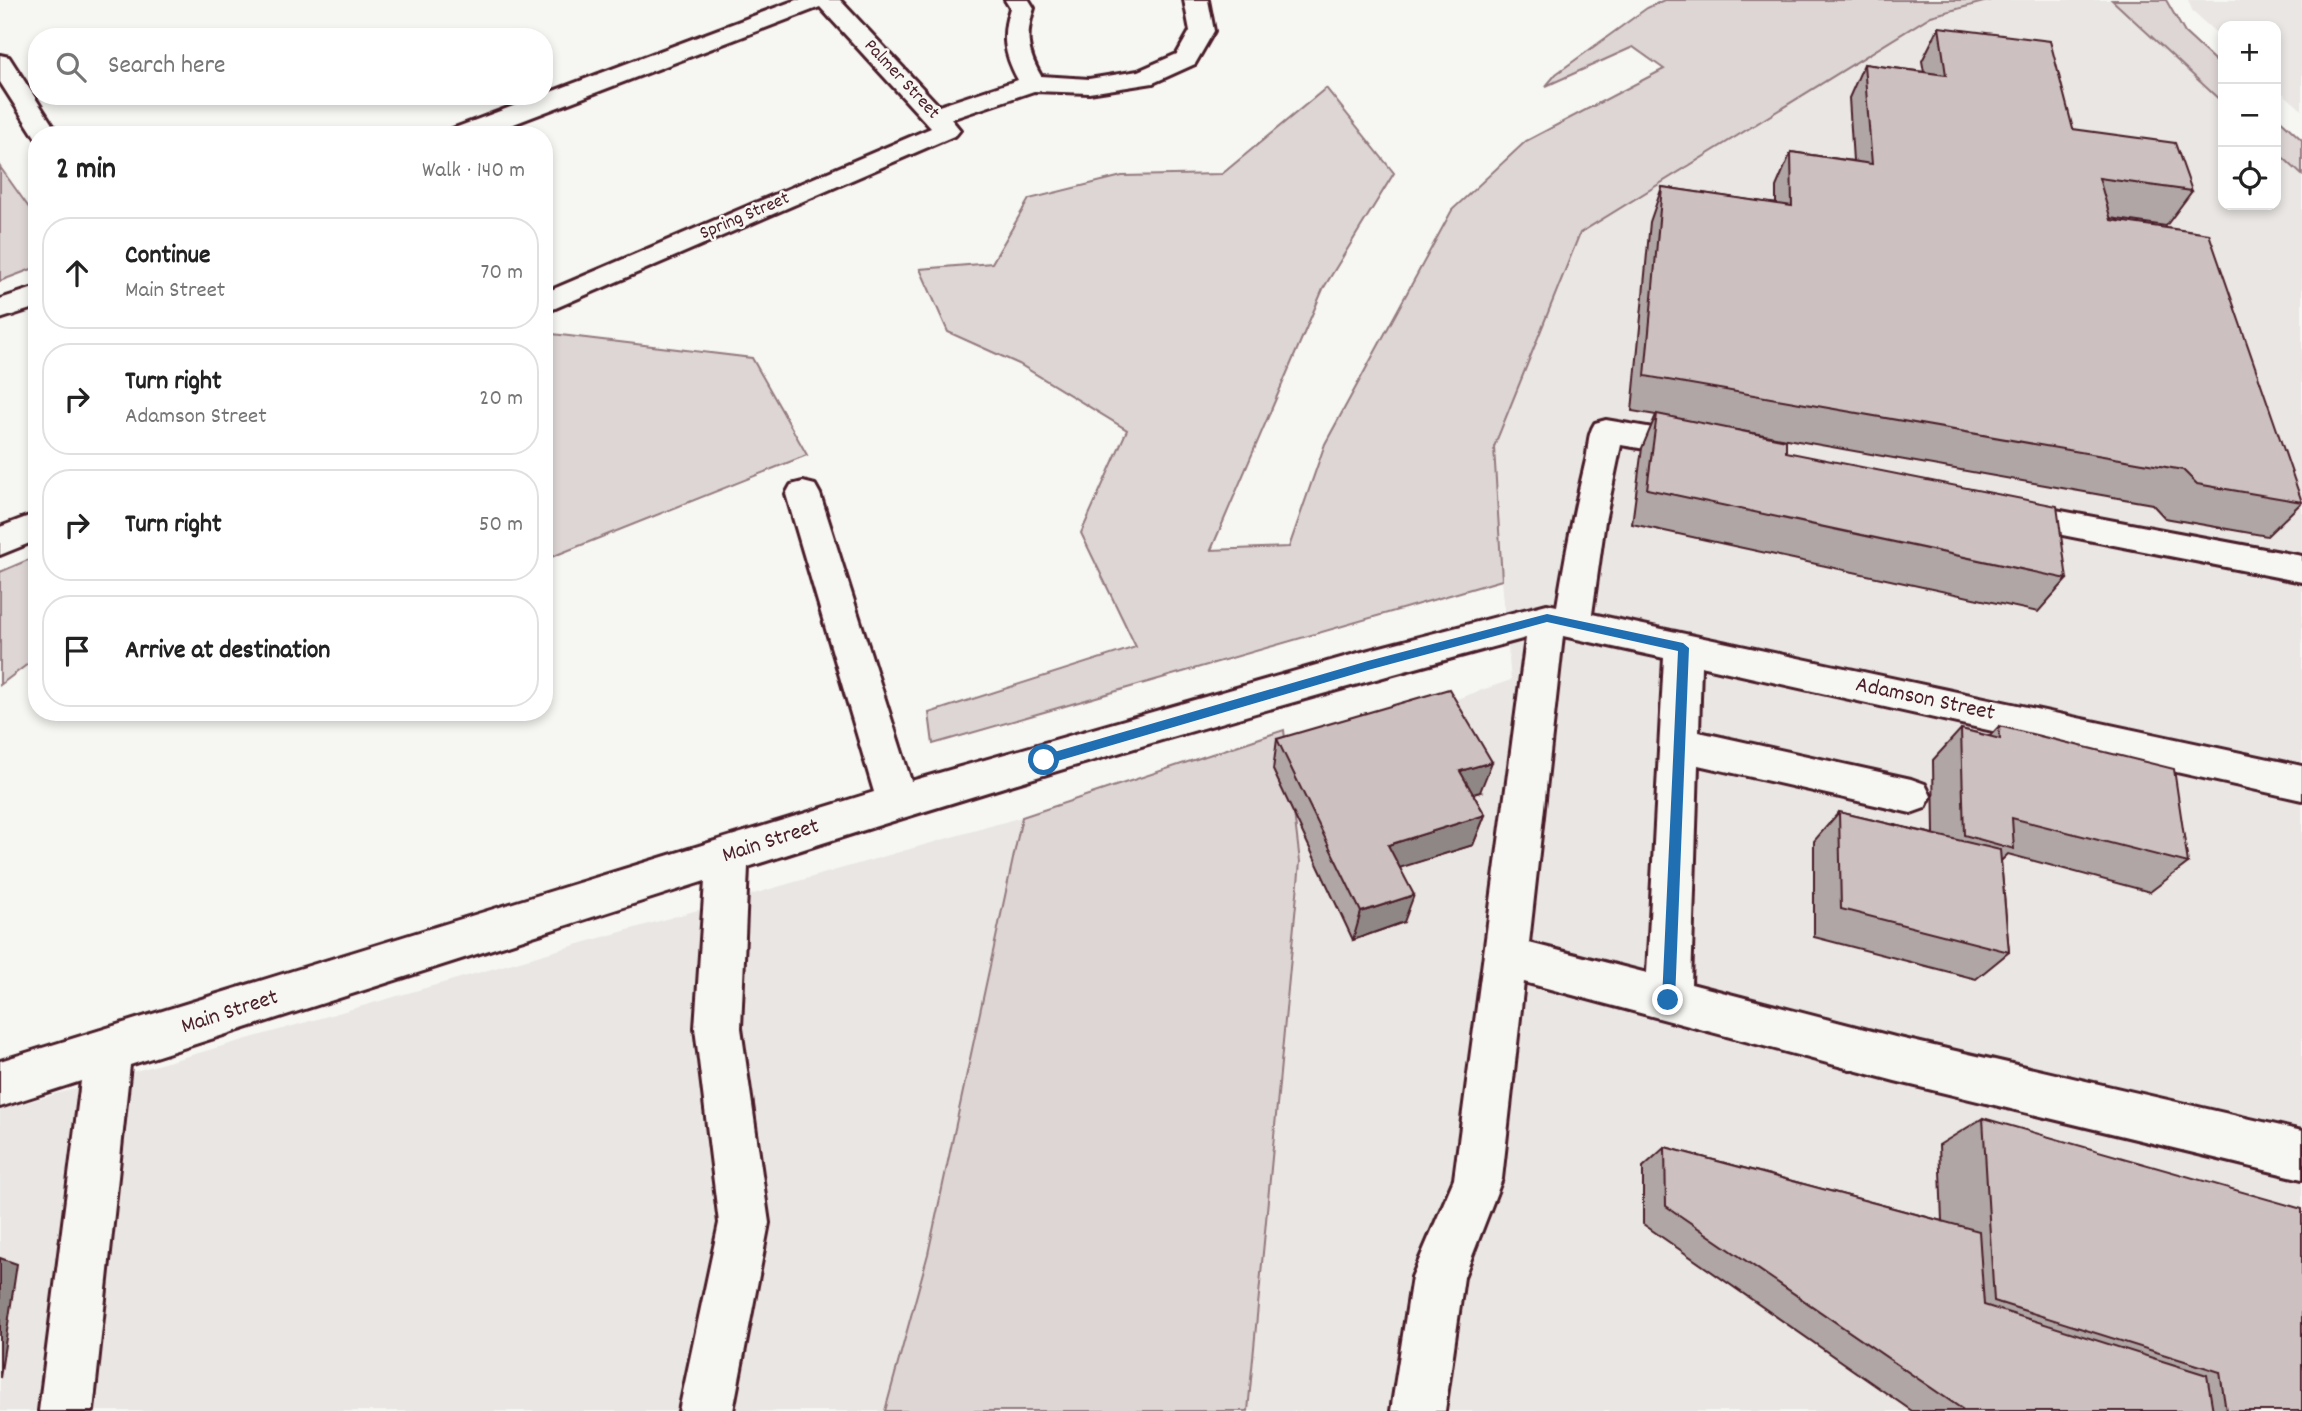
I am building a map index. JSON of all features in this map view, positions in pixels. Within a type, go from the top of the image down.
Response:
[{"type":"street","points":[[553,100],[817,0]]},
{"type":"street","name":"Palmer Street","points":[[827,0],[940,123]]},
{"type":"street","points":[[1017,0],[1022,8],[1014,31],[1014,50],[1032,83],[1088,86],[1144,78],[1186,59],[1202,31],[1196,0]]},
{"type":"street","points":[[0,62],[41,126]]},
{"type":"street","name":"Spring Street","points":[[553,300],[1032,83]]},
{"type":"street","points":[[0,111],[25,102]]},
{"type":"street","points":[[485,126],[540,105]]},
{"type":"street","points":[[0,310],[28,299]]},
{"type":"street","points":[[1418,1411],[1438,1277],[1478,1179],[1506,957],[1560,621],[1604,455],[1606,431],[1730,453]]},
{"type":"street","points":[[803,494],[897,802]]},
{"type":"street","points":[[1983,506],[2302,569]]},
{"type":"street","points":[[0,542],[28,529]]},
{"type":"street","name":"Adamson Street","points":[[1560,621],[2302,783]]},
{"type":"street","name":"Main Street","points":[[0,1084],[897,802],[1368,665],[1560,621]]},
{"type":"street","points":[[1668,1000],[1683,648]]},
{"type":"street","points":[[1679,744],[1912,796]]},
{"type":"street","points":[[706,1411],[744,1223],[718,1028],[728,856]]},
{"type":"street","points":[[1506,957],[1895,1059],[2302,1155]]},
{"type":"street","points":[[66,1411],[108,1052]]},
{"type":"shaded area","points":[[1664,0],[1991,0],[1931,16],[1580,233],[1494,447],[1502,580],[933,744],[929,713],[1136,647],[1081,533],[1127,430],[1019,364],[948,332],[920,269],[992,263],[1029,199],[1122,176],[1222,174],[1326,88],[1394,173],[1323,289],[1211,550],[1289,547],[1325,444],[1452,210],[1526,141],[1664,69],[1633,47],[1546,86],[1556,74],[1647,8]]},
{"type":"shaded area","points":[[1991,0],[2112,0],[2218,98],[2218,210],[2281,210],[2281,156],[2302,175],[2302,1411],[1248,1411],[1300,862],[1288,758],[1511,680],[1494,447],[1580,233],[1931,16]]},
{"type":"shaded area","points":[[2112,0],[2166,0],[2185,33],[2218,63],[2218,98]]},
{"type":"shaded area","points":[[2188,0],[2302,0],[2302,110],[2281,91],[2281,21],[2218,21],[2218,34],[2193,12]]},
{"type":"shaded area","points":[[2281,121],[2302,140],[2302,175],[2281,156]]},
{"type":"shaded area","points":[[0,167],[28,206],[28,270],[0,281]]},
{"type":"shaded area","points":[[553,334],[752,358],[807,455],[553,556]]},
{"type":"shaded area","points":[[28,560],[28,664],[0,685],[0,572]]},
{"type":"shaded area","points":[[1284,730],[1300,862],[1248,1411],[885,1411],[928,1254],[1022,817]]},
{"type":"shaded area","points":[[1022,817],[928,1254],[885,1411],[0,1411],[0,1110]]},
{"type":"building","points":[[1939,27],[2050,41],[2073,129],[2175,143],[2192,191],[2099,178],[2111,220],[2209,234],[2302,502],[2197,484],[2183,470],[1645,376],[1662,187],[1792,206],[1791,152],[1872,164],[1864,64],[1946,75]]},
{"type":"building","points":[[1657,414],[1786,440],[1786,452],[2057,506],[2067,579],[1647,489]]},
{"type":"building","points":[[1449,689],[1492,762],[1460,771],[1485,815],[1388,845],[1414,895],[1361,912],[1277,739]]},
{"type":"building","points":[[1999,726],[2174,769],[2188,863],[2012,818],[2014,849],[1964,835],[1961,729],[2000,739]]},
{"type":"building","points":[[1839,812],[2000,850],[2009,952],[1841,909]]},
{"type":"building","points":[[1983,1118],[2302,1209],[2302,1411],[2226,1411],[2220,1372],[1994,1301]]},
{"type":"building","points":[[1665,1147],[1979,1231],[1984,1305],[2207,1375],[2213,1411],[1965,1411],[1666,1206]]},
{"type":"route","points":[[1044,760],[1368,665],[1547,618],[1683,648],[1668,1000]]}]
